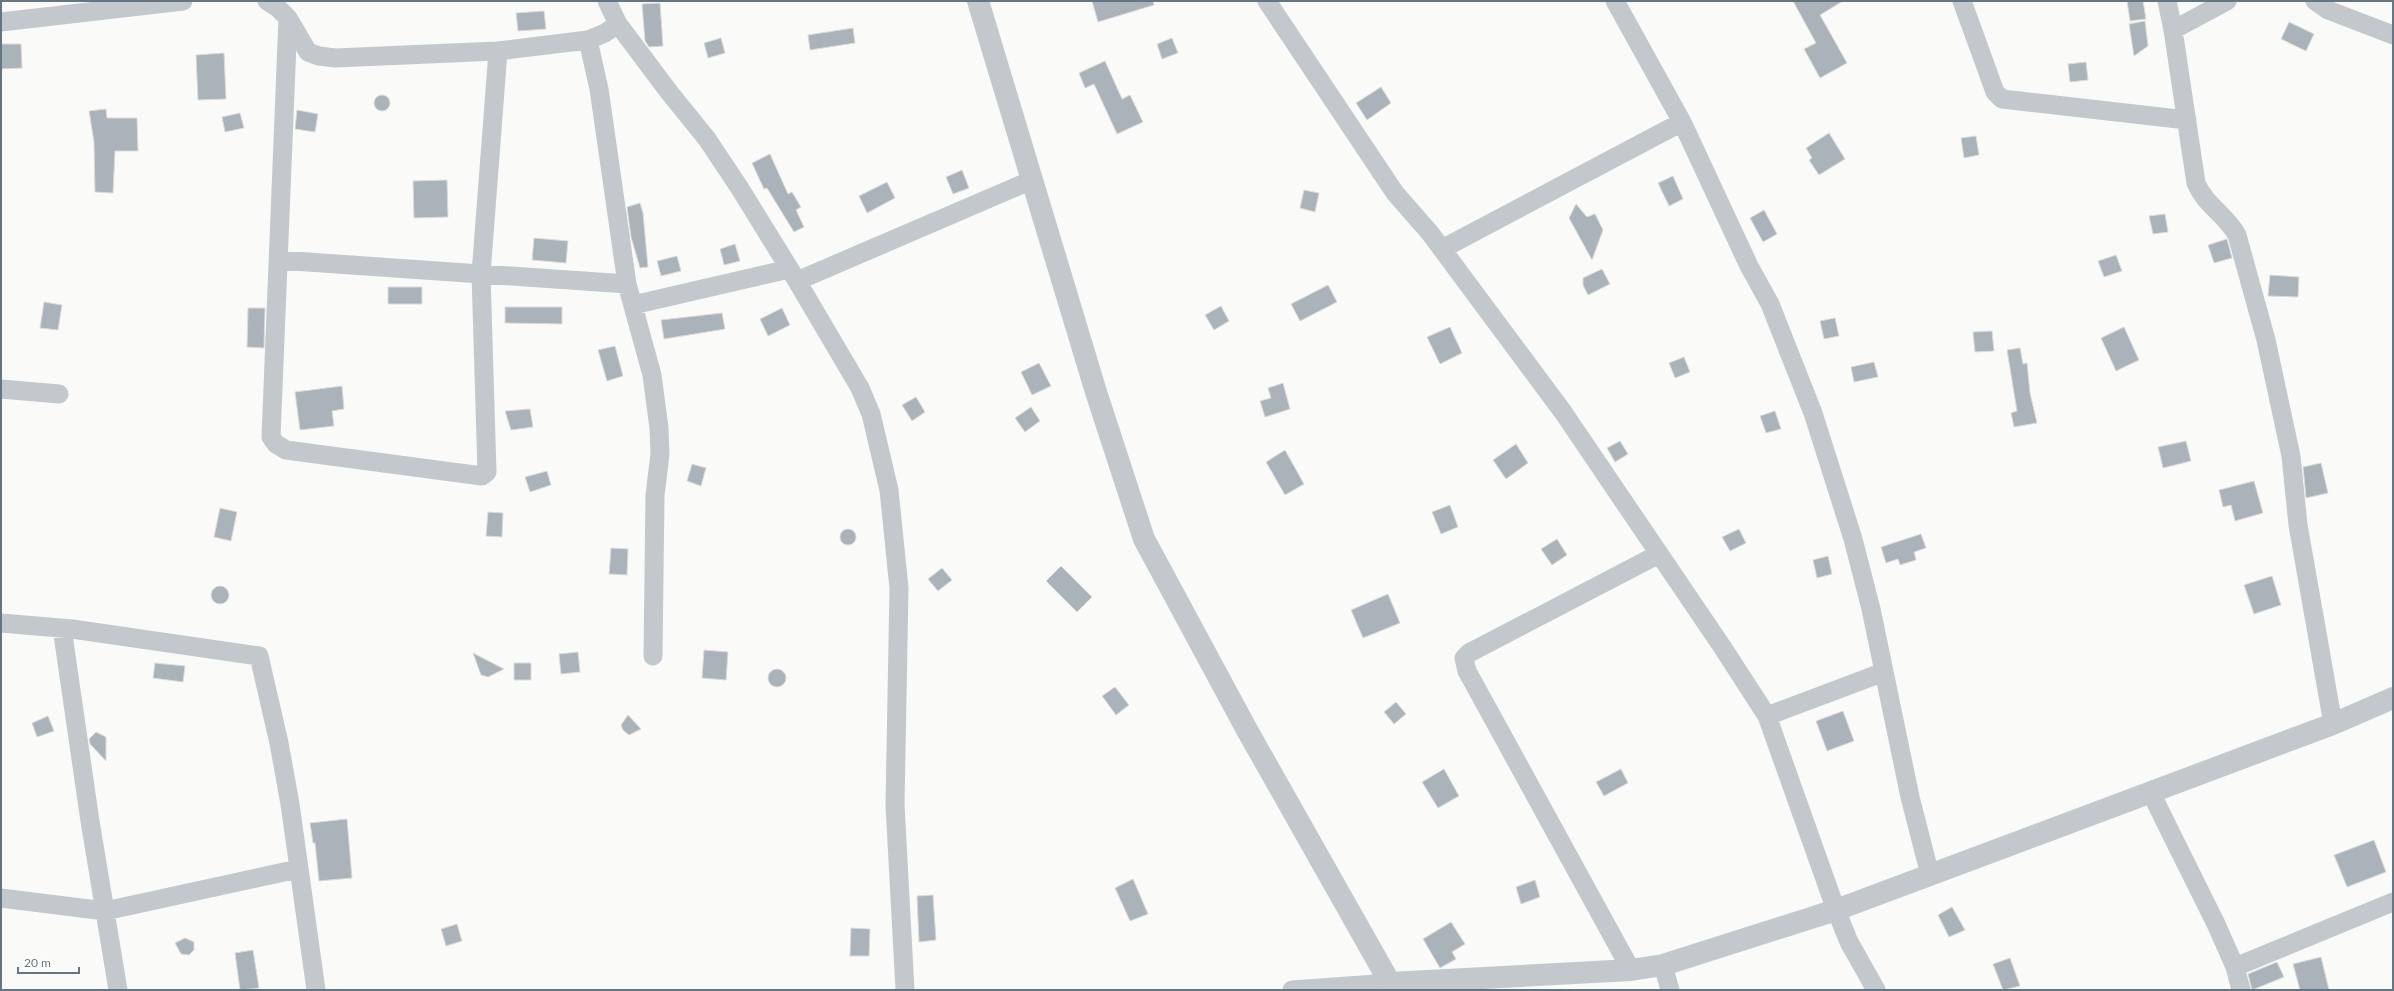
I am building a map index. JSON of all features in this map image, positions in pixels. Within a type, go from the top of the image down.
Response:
[{"type":"street","points":[[1,22],[71,8],[183,1]]},
{"type":"street","points":[[267,1],[278,8],[288,18],[308,52],[319,56],[342,58],[498,51],[588,40],[605,33],[618,24]]},
{"type":"street","points":[[607,1],[618,24],[669,92],[708,139],[793,275],[860,388],[872,414],[889,490],[899,588],[895,805],[905,990]]},
{"type":"street","points":[[978,1],[1130,502],[1144,539],[1247,730],[1390,982]]},
{"type":"street","points":[[1267,1],[1395,193],[1442,249],[1563,412],[1767,716],[1836,910],[1849,942],[1876,990]]},
{"type":"street","points":[[1615,1],[1682,122],[1750,266],[1770,304],[1813,413],[1853,539],[1871,609],[1910,797],[1930,875]]},
{"type":"street","points":[[1962,1],[1995,92],[2002,99],[2187,120]]},
{"type":"street","points":[[2167,1],[2173,30],[2196,183],[2201,195],[2232,226],[2237,235],[2266,340],[2291,456],[2298,525],[2333,724]]},
{"type":"street","points":[[2173,30],[2227,1]]},
{"type":"street","points":[[2315,1],[2328,10],[2393,35]]},
{"type":"street","points":[[288,18],[272,437],[276,444],[286,450],[482,476],[486,475],[488,467],[481,274],[498,51]]},
{"type":"street","points":[[588,40],[599,89],[627,284],[652,375],[659,428],[660,454],[655,495],[653,656]]},
{"type":"street","points":[[1442,249],[1682,122]]},
{"type":"street","points":[[633,305],[793,275],[1032,180]]},
{"type":"street","points":[[279,260],[627,284]]},
{"type":"street","points":[[1,389],[59,394]]},
{"type":"street","points":[[1631,970],[1467,671],[1464,658],[1469,653],[1659,554]]},
{"type":"street","points":[[1,623],[62,628],[259,656],[281,750],[316,990]]},
{"type":"street","points":[[62,628],[118,990]]},
{"type":"street","points":[[1767,716],[1884,672]]},
{"type":"street","points":[[1292,990],[1390,982],[1631,970],[1663,965],[1836,910],[2333,724],[2393,698]]},
{"type":"street","points":[[2150,792],[2235,967],[2241,990]]},
{"type":"street","points":[[1,898],[105,911],[298,869]]},
{"type":"street","points":[[2235,967],[2393,902]]},
{"type":"street","points":[[1663,965],[1670,990]]},
{"type":"building","points":[[1092,1],[1153,1],[1154,5],[1098,22]]},
{"type":"building","points":[[1793,1],[1843,1],[1820,15],[1847,63],[1820,78],[1804,49],[1816,43]]},
{"type":"building","points":[[2127,1],[2143,1],[2146,19],[2130,21]]},
{"type":"building","points":[[660,3],[663,46],[649,47],[645,41],[642,4]]},
{"type":"building","points":[[544,11],[546,29],[518,31],[516,13]]},
{"type":"building","points":[[2145,21],[2148,46],[2134,56],[2129,24]]},
{"type":"building","points":[[2289,22],[2314,34],[2306,51],[2281,39]]},
{"type":"building","points":[[853,28],[855,43],[810,50],[808,35]]},
{"type":"building","points":[[721,38],[725,53],[708,58],[704,43]]},
{"type":"building","points":[[1172,38],[1178,53],[1162,59],[1157,44]]},
{"type":"building","points":[[1,44],[21,44],[22,68],[1,69]]},
{"type":"building","points":[[224,53],[226,99],[198,100],[196,55]]},
{"type":"building","points":[[1105,61],[1122,99],[1130,95],[1143,122],[1117,134],[1094,84],[1085,88],[1079,73]]},
{"type":"building","points":[[2086,62],[2088,80],[2070,82],[2068,64]]},
{"type":"building","points":[[1381,87],[1391,103],[1367,120],[1356,103]]},
{"type":"building","points":[[379,95],[385,95],[390,100],[388,109],[385,111],[379,111],[374,106],[374,100]]},
{"type":"building","points":[[106,109],[107,118],[137,118],[138,151],[115,151],[113,193],[95,192],[94,142],[89,111]]},
{"type":"building","points":[[297,110],[318,114],[315,132],[295,129]]},
{"type":"building","points":[[240,113],[244,128],[225,132],[222,117]]},
{"type":"building","points":[[1829,133],[1845,159],[1819,175],[1809,160],[1812,158],[1806,148]]},
{"type":"building","points":[[1976,136],[1979,155],[1964,158],[1961,138]]},
{"type":"building","points":[[770,154],[788,194],[792,192],[801,207],[796,210],[804,227],[794,232],[767,188],[764,189],[752,163]]},
{"type":"building","points":[[962,170],[969,188],[953,194],[946,177]]},
{"type":"building","points":[[1673,176],[1683,199],[1669,206],[1658,183]]},
{"type":"building","points":[[447,180],[448,217],[414,218],[413,181]]},
{"type":"building","points":[[887,182],[895,198],[867,213],[859,196]]},
{"type":"building","points":[[1304,190],[1319,193],[1315,212],[1300,208]]},
{"type":"building","points":[[640,203],[643,213],[648,267],[640,268],[631,237],[627,207]]},
{"type":"building","points":[[1576,204],[1587,217],[1595,214],[1603,230],[1592,260],[1569,218]]},
{"type":"building","points":[[1764,210],[1777,234],[1763,242],[1750,218]]},
{"type":"building","points":[[2165,214],[2168,232],[2153,234],[2149,216]]},
{"type":"building","points":[[534,238],[568,241],[566,263],[532,260]]},
{"type":"building","points":[[2227,239],[2232,258],[2214,263],[2208,245]]},
{"type":"building","points":[[735,244],[740,261],[724,265],[720,249]]},
{"type":"building","points":[[2116,255],[2122,271],[2104,277],[2098,261]]},
{"type":"building","points":[[677,256],[681,271],[661,276],[657,261]]},
{"type":"building","points":[[1602,269],[1610,284],[1588,295],[1583,285],[1583,278]]},
{"type":"building","points":[[2270,275],[2299,277],[2298,297],[2268,296]]},
{"type":"building","points":[[1328,285],[1337,302],[1300,321],[1291,304]]},
{"type":"building","points":[[388,287],[422,287],[422,304],[388,304]]},
{"type":"building","points":[[44,302],[62,305],[58,330],[40,328]]},
{"type":"building","points":[[1221,306],[1229,321],[1214,330],[1205,315]]},
{"type":"building","points":[[505,307],[562,307],[562,324],[505,323]]},
{"type":"building","points":[[248,308],[265,308],[264,348],[247,347]]},
{"type":"building","points":[[782,308],[790,325],[768,336],[760,319]]},
{"type":"building","points":[[722,313],[725,329],[664,339],[661,320]]},
{"type":"building","points":[[1835,318],[1839,336],[1824,339],[1820,321]]},
{"type":"building","points":[[1450,327],[1462,353],[1440,364],[1427,337]]},
{"type":"building","points":[[2124,327],[2139,360],[2116,371],[2101,338]]},
{"type":"building","points":[[1992,331],[1994,351],[1975,352],[1973,332]]},
{"type":"building","points":[[615,346],[623,376],[607,381],[598,350]]},
{"type":"building","points":[[2020,348],[2023,364],[2027,363],[2030,393],[2037,423],[2014,427],[2011,413],[2017,411],[2007,350]]},
{"type":"building","points":[[1684,357],[1690,372],[1675,378],[1669,363]]},
{"type":"building","points":[[1874,362],[1878,377],[1854,382],[1851,367]]},
{"type":"building","points":[[1039,363],[1051,386],[1032,395],[1021,372]]},
{"type":"building","points":[[1283,383],[1290,409],[1265,417],[1260,401],[1271,398],[1268,388]]},
{"type":"building","points":[[342,386],[344,409],[332,411],[334,426],[300,430],[295,392]]},
{"type":"building","points":[[916,397],[925,412],[912,421],[902,405]]},
{"type":"building","points":[[1031,407],[1040,421],[1025,432],[1015,418]]},
{"type":"building","points":[[530,409],[533,427],[511,430],[505,411]]},
{"type":"building","points":[[1775,411],[1781,429],[1766,433],[1760,416]]},
{"type":"building","points":[[1620,441],[1628,454],[1615,462],[1607,448]]},
{"type":"building","points":[[2186,441],[2191,461],[2163,468],[2158,447]]},
{"type":"building","points":[[1516,444],[1528,463],[1506,479],[1493,460]]},
{"type":"building","points":[[1285,450],[1304,484],[1285,495],[1266,462]]},
{"type":"building","points":[[2321,463],[2328,493],[2306,498],[2303,467]]},
{"type":"building","points":[[692,464],[706,468],[701,486],[687,481]]},
{"type":"building","points":[[547,471],[551,485],[530,492],[525,477]]},
{"type":"building","points":[[2254,481],[2263,513],[2235,521],[2231,505],[2223,507],[2219,490]]},
{"type":"building","points":[[1450,505],[1458,527],[1441,534],[1432,512]]},
{"type":"building","points":[[220,508],[237,512],[231,541],[214,537]]},
{"type":"building","points":[[488,512],[503,513],[502,537],[486,536]]},
{"type":"building","points":[[848,529],[854,531],[856,537],[854,543],[848,545],[842,543],[840,537],[842,531]]},
{"type":"building","points":[[1739,529],[1746,543],[1730,551],[1722,537]]},
{"type":"building","points":[[1921,534],[1926,548],[1914,552],[1916,560],[1900,565],[1898,559],[1886,563],[1881,547]]},
{"type":"building","points":[[1557,539],[1567,555],[1552,565],[1541,549]]},
{"type":"building","points":[[611,548],[628,549],[627,575],[609,574]]},
{"type":"building","points":[[1828,556],[1832,574],[1817,578],[1813,560]]},
{"type":"building","points":[[1061,566],[1092,597],[1077,612],[1046,581]]},
{"type":"building","points":[[942,568],[952,580],[938,591],[928,579]]},
{"type":"building","points":[[2272,576],[2281,605],[2254,614],[2244,585]]},
{"type":"building","points":[[216,586],[224,586],[229,591],[227,602],[224,604],[216,604],[211,599],[211,591]]},
{"type":"building","points":[[1388,594],[1400,623],[1363,638],[1351,610]]},
{"type":"building","points":[[704,650],[728,652],[726,680],[702,678]]},
{"type":"building","points":[[578,652],[580,672],[561,674],[559,654]]},
{"type":"building","points":[[473,653],[504,669],[488,677],[481,675]]},
{"type":"building","points":[[155,663],[185,666],[183,682],[153,678]]},
{"type":"building","points":[[514,663],[531,663],[531,680],[514,680]]},
{"type":"building","points":[[773,669],[781,669],[786,674],[784,685],[781,687],[773,687],[768,682],[768,674]]},
{"type":"building","points":[[1115,687],[1129,705],[1116,715],[1102,696]]},
{"type":"building","points":[[1396,702],[1406,714],[1394,724],[1384,712]]},
{"type":"building","points":[[1843,711],[1854,741],[1827,751],[1816,721]]},
{"type":"building","points":[[628,715],[641,729],[629,735],[623,730],[621,725]]},
{"type":"building","points":[[48,716],[54,731],[37,737],[32,723]]},
{"type":"building","points":[[96,732],[106,737],[106,761],[90,744],[89,739]]},
{"type":"building","points":[[1444,769],[1459,796],[1438,808],[1422,782]]},
{"type":"building","points":[[1621,769],[1628,783],[1604,796],[1596,782]]},
{"type":"building","points":[[347,819],[352,878],[319,881],[315,843],[313,843],[310,823]]},
{"type":"building","points":[[2374,840],[2386,872],[2347,887],[2334,855]]},
{"type":"building","points":[[1133,879],[1148,914],[1130,921],[1115,888]]},
{"type":"building","points":[[1535,880],[1540,897],[1521,904],[1516,887]]},
{"type":"building","points":[[933,895],[936,940],[919,942],[917,896]]},
{"type":"building","points":[[1952,907],[1965,930],[1949,937],[1938,915]]},
{"type":"building","points":[[1451,922],[1465,944],[1452,952],[1456,959],[1440,968],[1423,939]]},
{"type":"building","points":[[457,924],[462,941],[446,946],[441,929]]},
{"type":"building","points":[[851,928],[870,929],[869,956],[850,956]]},
{"type":"building","points":[[185,938],[194,942],[194,950],[189,955],[181,954],[175,943]]},
{"type":"building","points":[[253,950],[259,988],[240,990],[235,953]]},
{"type":"building","points":[[2321,957],[2329,990],[2300,990],[2293,964]]},
{"type":"building","points":[[2010,958],[2020,986],[2003,990],[1993,964]]},
{"type":"building","points":[[2277,962],[2284,977],[2252,990],[2248,974]]}]
